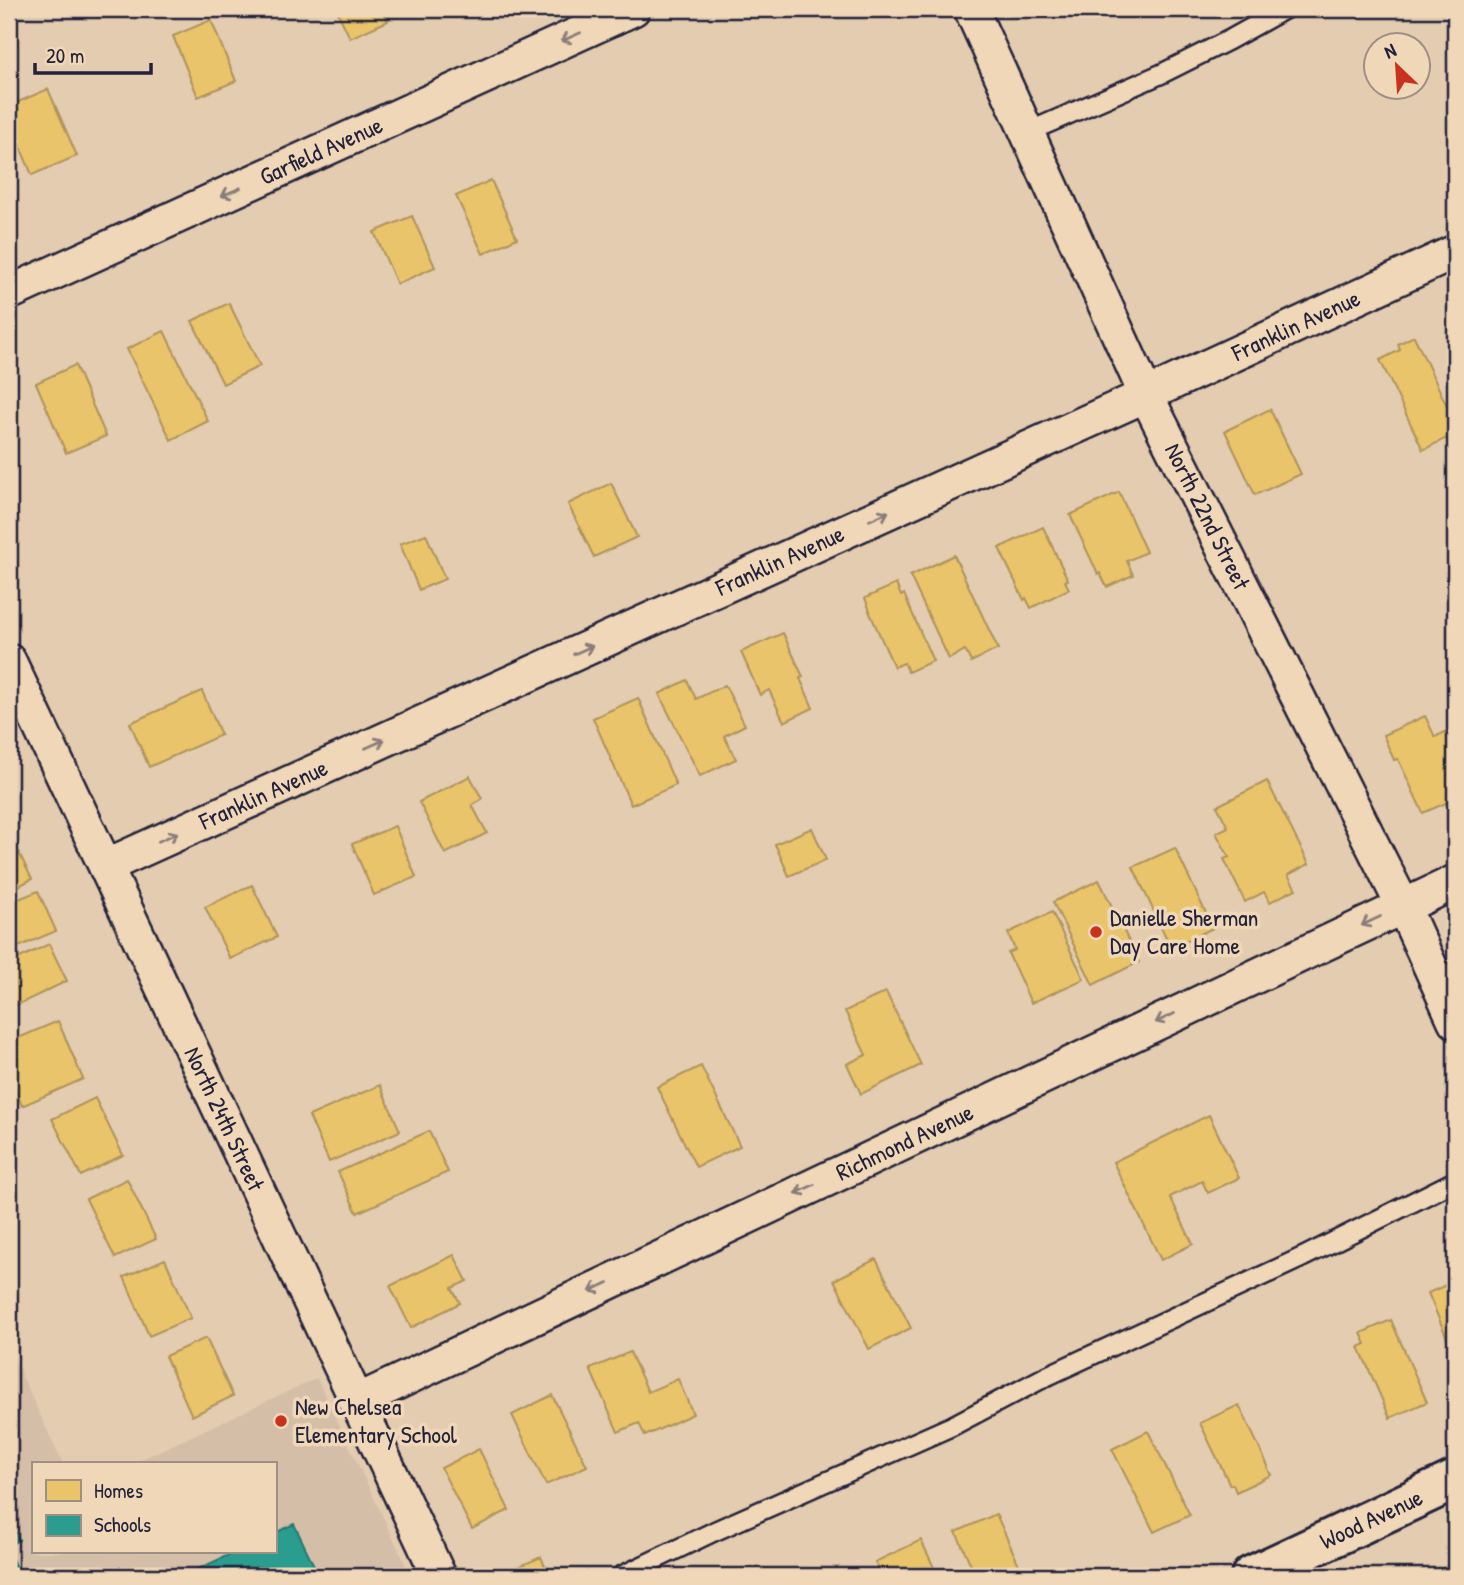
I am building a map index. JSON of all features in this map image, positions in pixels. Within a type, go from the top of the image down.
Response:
[{"type":"street","name":"Garfield Avenue","points":[[9,293],[634,9]]},
{"type":"street","name":"North 22nd Street","points":[[971,9],[1146,395],[1403,906],[1455,1021]]},
{"type":"street","name":"Franklin Avenue","points":[[106,866],[1146,395],[1455,252]]},
{"type":"street","name":"North 24th Street","points":[[9,661],[439,1576]]},
{"type":"street","name":"Richmond Avenue","points":[[356,1402],[1455,882]]},
{"type":"street","name":"Wood Avenue","points":[[1251,1576],[1455,1480]]},
{"type":"lane","points":[[1028,132],[1161,74],[1285,9]]},
{"type":"lane","points":[[621,1576],[715,1531],[952,1426],[1047,1376],[1303,1257],[1455,1181]]},
{"type":"shaded area","name":"New Chelsea Elementary School","points":[[9,1348],[62,1462],[32,1462],[32,1554],[276,1554],[276,1462],[135,1462],[317,1378],[411,1576],[9,1576]]},
{"type":"building: Homes","points":[[336,9],[382,9],[388,21],[350,38]]},
{"type":"building: Homes","points":[[211,20],[236,81],[198,97],[173,36]]},
{"type":"building: Homes","points":[[48,89],[77,156],[32,175],[9,120],[9,106]]},
{"type":"building: Homes","points":[[491,180],[517,238],[483,254],[456,196]]},
{"type":"building: Homes","points":[[412,216],[435,267],[397,284],[374,232]]},
{"type":"building: Homes","points":[[229,303],[260,366],[223,384],[192,321]]},
{"type":"building: Homes","points":[[164,331],[208,421],[171,440],[127,349]]},
{"type":"building: Homes","points":[[1414,336],[1447,406],[1455,403],[1455,434],[1423,450],[1380,360],[1400,350],[1398,344]]},
{"type":"building: Homes","points":[[75,365],[106,436],[66,453],[36,383]]},
{"type":"building: Homes","points":[[1270,409],[1301,474],[1255,495],[1225,431]]},
{"type":"building: Homes","points":[[611,483],[637,537],[594,557],[568,504]]},
{"type":"building: Homes","points":[[1119,492],[1146,552],[1127,561],[1133,575],[1107,587],[1070,515]]},
{"type":"building: Homes","points":[[1043,527],[1068,580],[1065,581],[1069,589],[1031,608],[1026,598],[1024,600],[999,548]]},
{"type":"building: Homes","points":[[426,534],[445,579],[419,590],[400,544]]},
{"type":"building: Homes","points":[[954,555],[998,649],[971,662],[965,650],[949,659],[910,576]]},
{"type":"building: Homes","points":[[896,584],[901,596],[904,594],[933,661],[908,672],[904,663],[894,667],[865,598]]},
{"type":"building: Homes","points":[[783,633],[803,677],[800,678],[813,708],[784,722],[769,690],[760,695],[741,652]]},
{"type":"building: Homes","points":[[687,680],[696,699],[725,685],[745,725],[724,736],[736,759],[700,776],[659,694]]},
{"type":"building: Homes","points":[[202,691],[221,735],[149,767],[130,723]]},
{"type":"building: Homes","points":[[638,698],[676,785],[631,805],[593,718]]},
{"type":"building: Homes","points":[[1425,716],[1435,737],[1447,731],[1455,749],[1455,799],[1423,813],[1398,759],[1394,760],[1383,735]]},
{"type":"building: Homes","points":[[470,776],[482,799],[472,805],[487,833],[445,854],[419,802]]},
{"type":"building: Homes","points":[[1267,781],[1309,864],[1288,875],[1296,889],[1270,902],[1264,892],[1245,902],[1224,859],[1229,857],[1216,833],[1228,827],[1217,806]]},
{"type":"building: Homes","points":[[395,826],[416,877],[374,895],[352,844]]},
{"type":"building: Homes","points":[[812,828],[826,860],[789,876],[775,844]]},
{"type":"building: Homes","points":[[14,843],[32,879],[9,891],[9,845]]},
{"type":"building: Homes","points":[[1175,848],[1213,928],[1171,948],[1133,867]]},
{"type":"building: Homes","name":"Danielle Sherman Day Care Home","points":[[1099,880],[1139,962],[1093,985],[1053,902]]},
{"type":"building: Homes","points":[[252,885],[277,937],[230,959],[205,907]]},
{"type":"building: Homes","points":[[38,891],[56,931],[9,951],[9,903]]},
{"type":"building: Homes","points":[[1052,912],[1084,979],[1031,1003],[1008,953],[1015,950],[1008,933]]},
{"type":"building: Homes","points":[[49,944],[67,981],[9,1009],[9,963]]},
{"type":"building: Homes","points":[[886,992],[921,1065],[861,1094],[847,1064],[866,1055],[845,1011]]},
{"type":"building: Homes","points":[[58,1021],[83,1079],[22,1106],[9,1074],[9,1042]]},
{"type":"building: Homes","points":[[701,1066],[740,1146],[696,1167],[657,1087]]},
{"type":"building: Homes","points":[[380,1085],[400,1131],[329,1162],[309,1116]]},
{"type":"building: Homes","points":[[95,1098],[123,1155],[81,1176],[52,1119]]},
{"type":"building: Homes","points":[[1209,1115],[1239,1178],[1208,1193],[1202,1181],[1170,1197],[1193,1244],[1161,1260],[1113,1162]]},
{"type":"building: Homes","points":[[429,1131],[448,1172],[357,1213],[338,1172]]},
{"type":"building: Homes","points":[[127,1179],[156,1239],[115,1258],[86,1199]]},
{"type":"building: Homes","points":[[454,1255],[467,1281],[452,1288],[460,1303],[411,1328],[390,1286]]},
{"type":"building: Homes","points":[[165,1259],[191,1318],[149,1336],[124,1277]]},
{"type":"building: Homes","points":[[876,1259],[911,1328],[869,1349],[834,1280]]},
{"type":"building: Homes","points":[[1455,1281],[1455,1357],[1428,1293]]},
{"type":"building: Homes","points":[[1391,1320],[1427,1402],[1390,1418],[1359,1347],[1366,1344],[1361,1333]]},
{"type":"building: Homes","points":[[206,1338],[233,1396],[192,1416],[165,1356]]},
{"type":"building: Homes","points":[[630,1352],[648,1392],[678,1379],[693,1414],[645,1436],[639,1423],[618,1432],[590,1369]]},
{"type":"building: Homes","points":[[552,1395],[587,1466],[546,1485],[512,1415]]},
{"type":"building: Homes","points":[[1239,1405],[1271,1475],[1236,1492],[1200,1423]]},
{"type":"building: Homes","points":[[1148,1431],[1190,1515],[1154,1532],[1112,1449]]},
{"type":"building: Homes","points":[[479,1449],[509,1510],[472,1529],[441,1468]]},
{"type":"building: Homes","points":[[996,1514],[1024,1576],[976,1576],[956,1532]]},
{"type":"building: Homes","points":[[921,1540],[938,1576],[882,1576],[875,1562]]},
{"type":"building: Homes","points":[[541,1557],[549,1576],[496,1576]]},
{"type":"building: Schools","points":[[9,1518],[19,1540],[9,1545]]},
{"type":"building: Schools","points":[[294,1524],[319,1576],[183,1576],[231,1554],[276,1554],[276,1533]]},
{"type":"building: Schools","points":[[9,1553],[20,1576],[9,1576]]},
{"type":"place","name":"Danielle Sherman Day Care Home","points":[[1096,932]]},
{"type":"place","name":"New Chelsea Elementary School","points":[[281,1421]]}]
